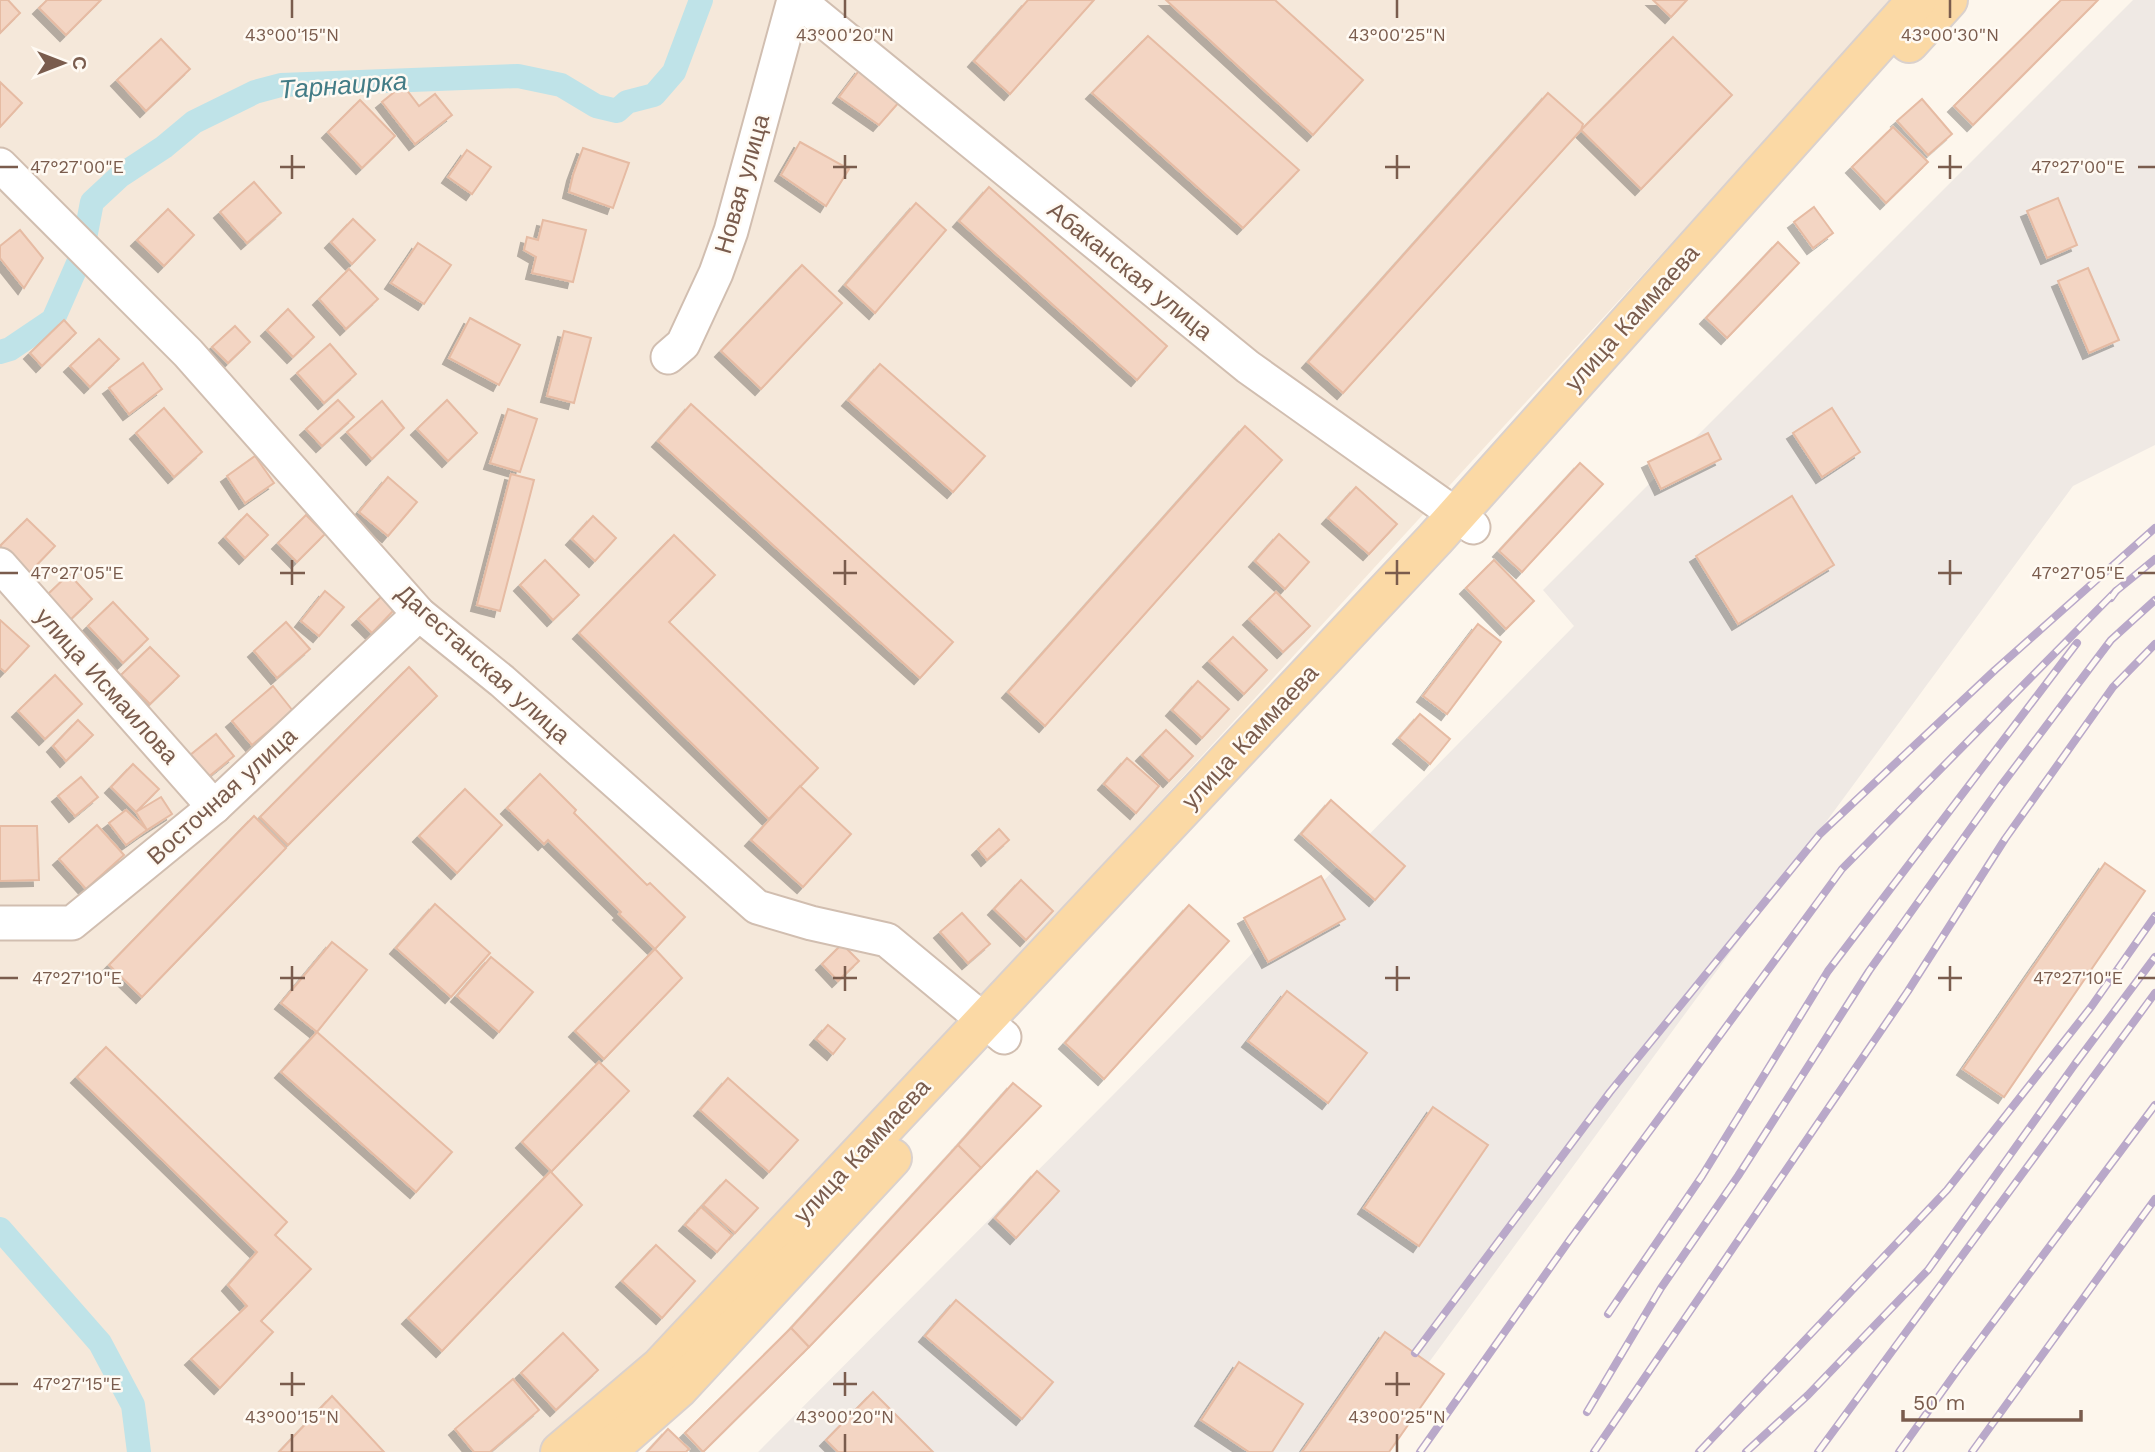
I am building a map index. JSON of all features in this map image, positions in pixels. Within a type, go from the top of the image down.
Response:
[{"type":"main road","name":"улица Каммаева","points":[[1465,521],[1916,0]]},
{"type":"main road","name":"улица Каммаева","points":[[606,1452],[678,1390],[995,1028],[1948,0]]},
{"type":"main road","name":"улица Каммаева","points":[[561,1452],[660,1367],[995,1028]]},
{"type":"street","name":"Новая улица","points":[[668,357],[683,344],[716,273],[731,232],[796,0]]},
{"type":"street","name":"Абаканская улица","points":[[796,0],[1248,367],[1465,521]]},
{"type":"street","name":"Дагестанская улица","points":[[0,164],[188,353],[419,614],[502,681],[757,907],[811,923],[887,940],[995,1028]]},
{"type":"street","name":"улица Исмаилова","points":[[0,565],[214,807]]},
{"type":"street","name":"Восточная улица","points":[[0,923],[72,923],[214,807],[419,614]]},
{"type":"shaded area","points":[[0,0],[1894,0],[648,1361],[541,1452],[0,1452]]},
{"type":"shaded area","points":[[2133,0],[2155,0],[2155,445],[2073,486],[1363,1452],[758,1452],[1574,626],[1543,590]]},
{"type":"building","points":[[0,0],[8,0],[20,13],[0,33]]},
{"type":"building","points":[[47,0],[101,0],[66,35],[39,8]]},
{"type":"building","points":[[1028,0],[1094,0],[1010,94],[974,61]]},
{"type":"building","points":[[1166,0],[1275,0],[1363,80],[1313,135]]},
{"type":"building","points":[[1653,0],[1687,0],[1671,17]]},
{"type":"building","points":[[2061,0],[2098,0],[1973,125],[1954,106]]},
{"type":"building","points":[[1148,36],[1299,170],[1243,228],[1092,93]]},
{"type":"building","points":[[1673,37],[1732,95],[1641,189],[1581,130]]},
{"type":"building","points":[[161,39],[190,69],[146,111],[117,80]]},
{"type":"building","points":[[861,68],[900,101],[879,125],[839,97]]},
{"type":"building","points":[[0,82],[22,103],[0,127]]},
{"type":"building","points":[[403,85],[419,106],[435,94],[452,115],[415,144],[382,102]]},
{"type":"building","points":[[1548,93],[1583,124],[1581,130],[1343,393],[1308,362]]},
{"type":"building","points":[[1922,99],[1952,134],[1928,155],[1897,121]]},
{"type":"building","points":[[360,100],[395,136],[362,168],[328,132]]},
{"type":"building","points":[[1893,127],[1928,162],[1886,203],[1852,167]]},
{"type":"building","points":[[800,142],[849,169],[826,206],[781,175]]},
{"type":"building","points":[[583,148],[629,163],[613,208],[569,192]]},
{"type":"building","points":[[467,150],[491,167],[472,194],[448,177]]},
{"type":"building","points":[[254,182],[281,213],[247,243],[220,212]]},
{"type":"building","points":[[989,187],[1167,346],[1137,380],[959,221]]},
{"type":"building","points":[[2058,198],[2077,245],[2047,258],[2027,211]]},
{"type":"building","points":[[916,203],[946,230],[875,313],[845,285]]},
{"type":"building","points":[[1814,207],[1833,233],[1813,248],[1794,222]]},
{"type":"building","points":[[168,209],[194,235],[164,266],[137,240]]},
{"type":"building","points":[[353,219],[375,240],[352,264],[331,242]]},
{"type":"building","points":[[543,220],[586,230],[573,282],[532,273],[536,257],[524,250],[527,237],[538,240]]},
{"type":"building","points":[[20,230],[43,258],[24,288],[0,258],[0,246]]},
{"type":"building","points":[[1778,242],[1799,263],[1727,338],[1706,318]]},
{"type":"building","points":[[418,243],[451,265],[424,304],[391,283]]},
{"type":"building","points":[[802,265],[842,303],[761,389],[721,351]]},
{"type":"building","points":[[2088,268],[2119,340],[2089,353],[2058,281]]},
{"type":"building","points":[[349,269],[378,299],[346,329],[319,299]]},
{"type":"building","points":[[288,309],[314,337],[293,357],[267,330]]},
{"type":"building","points":[[470,318],[520,345],[499,385],[449,358]]},
{"type":"building","points":[[64,320],[76,333],[42,366],[30,353]]},
{"type":"building","points":[[235,326],[250,342],[228,363],[212,347]]},
{"type":"building","points":[[564,331],[591,338],[574,403],[547,396]]},
{"type":"building","points":[[99,339],[119,359],[90,387],[70,366]]},
{"type":"building","points":[[330,344],[356,374],[324,403],[297,373]]},
{"type":"building","points":[[143,363],[162,389],[129,414],[109,388]]},
{"type":"building","points":[[880,364],[985,456],[953,492],[848,400]]},
{"type":"building","points":[[338,400],[354,417],[322,446],[306,429]]},
{"type":"building","points":[[447,400],[477,433],[448,461],[417,429]]},
{"type":"building","points":[[382,401],[404,428],[372,459],[347,432]]},
{"type":"building","points":[[691,404],[953,642],[920,678],[658,441]]},
{"type":"building","points":[[164,408],[202,452],[174,477],[136,433]]},
{"type":"building","points":[[1832,408],[1860,452],[1822,477],[1793,433]]},
{"type":"building","points":[[508,409],[537,419],[520,472],[490,463]]},
{"type":"building","points":[[1245,426],[1282,460],[1045,726],[1008,692]]},
{"type":"building","points":[[1708,433],[1721,459],[1661,489],[1648,462]]},
{"type":"building","points":[[255,456],[274,483],[245,503],[227,476]]},
{"type":"building","points":[[1580,463],[1603,484],[1522,572],[1499,551]]},
{"type":"building","points":[[511,474],[534,480],[500,611],[477,605]]},
{"type":"building","points":[[388,477],[417,502],[388,536],[359,512]]},
{"type":"building","points":[[1356,487],[1397,524],[1369,554],[1328,518]]},
{"type":"building","points":[[1792,496],[1834,565],[1738,624],[1696,556]]},
{"type":"building","points":[[247,514],[268,535],[245,558],[225,537]]},
{"type":"building","points":[[306,515],[325,534],[297,562],[278,543]]},
{"type":"building","points":[[593,516],[616,538],[595,561],[572,539]]},
{"type":"building","points":[[27,519],[55,546],[28,574],[0,546]]},
{"type":"building","points":[[1279,534],[1309,562],[1285,589],[1255,561]]},
{"type":"building","points":[[674,535],[715,575],[669,622],[818,768],[769,819],[579,633]]},
{"type":"building","points":[[545,560],[579,595],[553,620],[520,585]]},
{"type":"building","points":[[1494,560],[1534,601],[1506,629],[1466,588]]},
{"type":"building","points":[[69,574],[92,599],[69,621],[45,597]]},
{"type":"building","points":[[325,591],[344,607],[319,636],[301,621]]},
{"type":"building","points":[[1276,592],[1310,626],[1283,652],[1249,619]]},
{"type":"building","points":[[381,597],[394,610],[372,633],[358,619]]},
{"type":"building","points":[[113,602],[148,639],[123,663],[88,626]]},
{"type":"building","points":[[0,620],[29,646],[5,672],[0,668]]},
{"type":"building","points":[[286,622],[310,649],[277,678],[254,651]]},
{"type":"building","points":[[1478,624],[1501,642],[1447,714],[1423,696]]},
{"type":"building","points":[[1233,637],[1267,670],[1244,694],[1209,661]]},
{"type":"building","points":[[150,647],[179,676],[150,704],[121,675]]},
{"type":"building","points":[[409,667],[437,696],[288,845],[260,817]]},
{"type":"building","points":[[55,675],[82,704],[45,739],[18,711]]},
{"type":"building","points":[[1198,681],[1229,709],[1202,738],[1172,710]]},
{"type":"building","points":[[273,686],[293,711],[252,745],[232,721]]},
{"type":"building","points":[[1420,714],[1450,739],[1430,764],[1399,738]]},
{"type":"building","points":[[78,720],[93,735],[66,761],[53,746]]},
{"type":"building","points":[[1166,730],[1193,756],[1169,781],[1142,755]]},
{"type":"building","points":[[216,734],[234,756],[207,778],[189,756]]},
{"type":"building","points":[[1127,758],[1159,786],[1136,813],[1104,784]]},
{"type":"building","points":[[133,764],[159,789],[136,812],[111,787]]},
{"type":"building","points":[[540,774],[576,810],[574,813],[647,885],[650,883],[685,917],[655,949],[548,840],[544,844],[507,808]]},
{"type":"building","points":[[81,777],[98,797],[75,816],[58,796]]},
{"type":"building","points":[[800,786],[851,834],[803,887],[751,840]]},
{"type":"building","points":[[465,789],[502,825],[457,873],[419,836]]},
{"type":"building","points":[[161,797],[172,814],[147,830],[136,812]]},
{"type":"building","points":[[1331,800],[1405,866],[1375,900],[1301,834]]},
{"type":"building","points":[[126,810],[147,830],[126,845],[109,823]]},
{"type":"building","points":[[254,816],[286,848],[142,997],[109,965]]},
{"type":"building","points":[[97,825],[124,855],[86,889],[59,859]]},
{"type":"building","points":[[0,826],[37,826],[39,880],[0,881]]},
{"type":"building","points":[[999,829],[1009,840],[987,860],[978,849]]},
{"type":"building","points":[[2105,863],[2145,891],[2004,1097],[1963,1069]]},
{"type":"building","points":[[1321,876],[1345,919],[1268,962],[1244,918]]},
{"type":"building","points":[[1021,880],[1053,911],[1026,940],[994,909]]},
{"type":"building","points":[[435,904],[490,953],[451,997],[396,948]]},
{"type":"building","points":[[1189,905],[1229,941],[1104,1079],[1065,1043]]},
{"type":"building","points":[[962,913],[990,944],[968,963],[940,932]]},
{"type":"building","points":[[332,942],[367,970],[317,1032],[281,1003]]},
{"type":"building","points":[[842,944],[859,961],[838,981],[822,964]]},
{"type":"building","points":[[655,949],[682,978],[604,1059],[575,1031]]},
{"type":"building","points":[[491,957],[533,992],[499,1032],[457,996]]},
{"type":"building","points":[[1287,991],[1367,1053],[1328,1103],[1248,1041]]},
{"type":"building","points":[[828,1025],[845,1039],[833,1054],[816,1039]]},
{"type":"building","points":[[317,1032],[452,1152],[416,1192],[281,1072]]},
{"type":"building","points":[[106,1047],[287,1222],[275,1235],[311,1269],[261,1321],[273,1332],[220,1388],[191,1359],[247,1306],[228,1285],[257,1252],[77,1077]]},
{"type":"building","points":[[599,1062],[629,1091],[551,1172],[582,1205],[442,1351],[408,1318],[551,1171],[522,1142]]},
{"type":"building","points":[[728,1078],[798,1140],[769,1172],[700,1110]]},
{"type":"building","points":[[1013,1083],[1041,1106],[981,1168],[958,1145]]},
{"type":"building","points":[[1433,1107],[1488,1145],[1419,1246],[1364,1208]]},
{"type":"building","points":[[958,1145],[981,1168],[809,1347],[791,1328]]},
{"type":"building","points":[[1037,1171],[1059,1191],[1016,1238],[995,1218]]},
{"type":"building","points":[[726,1180],[758,1208],[735,1233],[703,1205]]},
{"type":"building","points":[[701,1207],[732,1235],[717,1252],[685,1225]]},
{"type":"building","points":[[656,1245],[695,1281],[662,1318],[622,1281]]},
{"type":"building","points":[[956,1300],[1053,1382],[1022,1419],[925,1336]]},
{"type":"building","points":[[791,1328],[809,1347],[703,1452],[685,1433]]},
{"type":"building","points":[[1385,1332],[1444,1374],[1389,1452],[1302,1452]]},
{"type":"building","points":[[563,1333],[598,1370],[556,1410],[521,1373]]},
{"type":"building","points":[[1239,1362],[1303,1404],[1272,1452],[1249,1452],[1201,1420]]},
{"type":"building","points":[[513,1379],[539,1410],[490,1452],[474,1452],[455,1429]]},
{"type":"building","points":[[873,1392],[933,1452],[838,1452],[826,1440]]},
{"type":"building","points":[[332,1396],[384,1452],[279,1452]]},
{"type":"building","points":[[668,1429],[689,1449],[686,1452],[647,1452]]},
{"type":"waterway","name":"Тарнаирка","points":[[0,352],[10,349],[53,320],[82,254],[92,202],[120,176],[164,147],[194,122],[255,92],[281,85],[518,76],[561,85],[596,106],[617,111],[627,102],[654,95],[674,72],[701,0]]},
{"type":"waterway","name":"Тарнаирка","points":[[0,1229],[100,1343],[133,1405],[139,1452]]},
{"type":"railway","points":[[1415,1353],[1610,1092],[1820,834],[1995,670],[2155,528]]},
{"type":"railway","points":[[2111,598],[2155,559]]},
{"type":"railway","points":[[1420,1452],[1571,1238],[1842,869],[2116,591]]},
{"type":"railway","points":[[1587,1412],[1661,1288],[1738,1176],[1869,971],[2000,787],[2111,640],[2155,600]]},
{"type":"railway","points":[[1608,1314],[1702,1176],[1828,971],[2077,643]]},
{"type":"railway","points":[[1594,1452],[1908,991],[2005,839],[2113,687],[2155,644]]},
{"type":"railway","points":[[1699,1452],[1947,1190],[2091,1007],[2155,916]]},
{"type":"railway","points":[[1746,1452],[1808,1395],[1928,1270],[2155,957]]},
{"type":"railway","points":[[1818,1452],[2155,993]]},
{"type":"railway","points":[[1899,1452],[2155,1105]]},
{"type":"railway","points":[[1972,1452],[2155,1199]]}]
